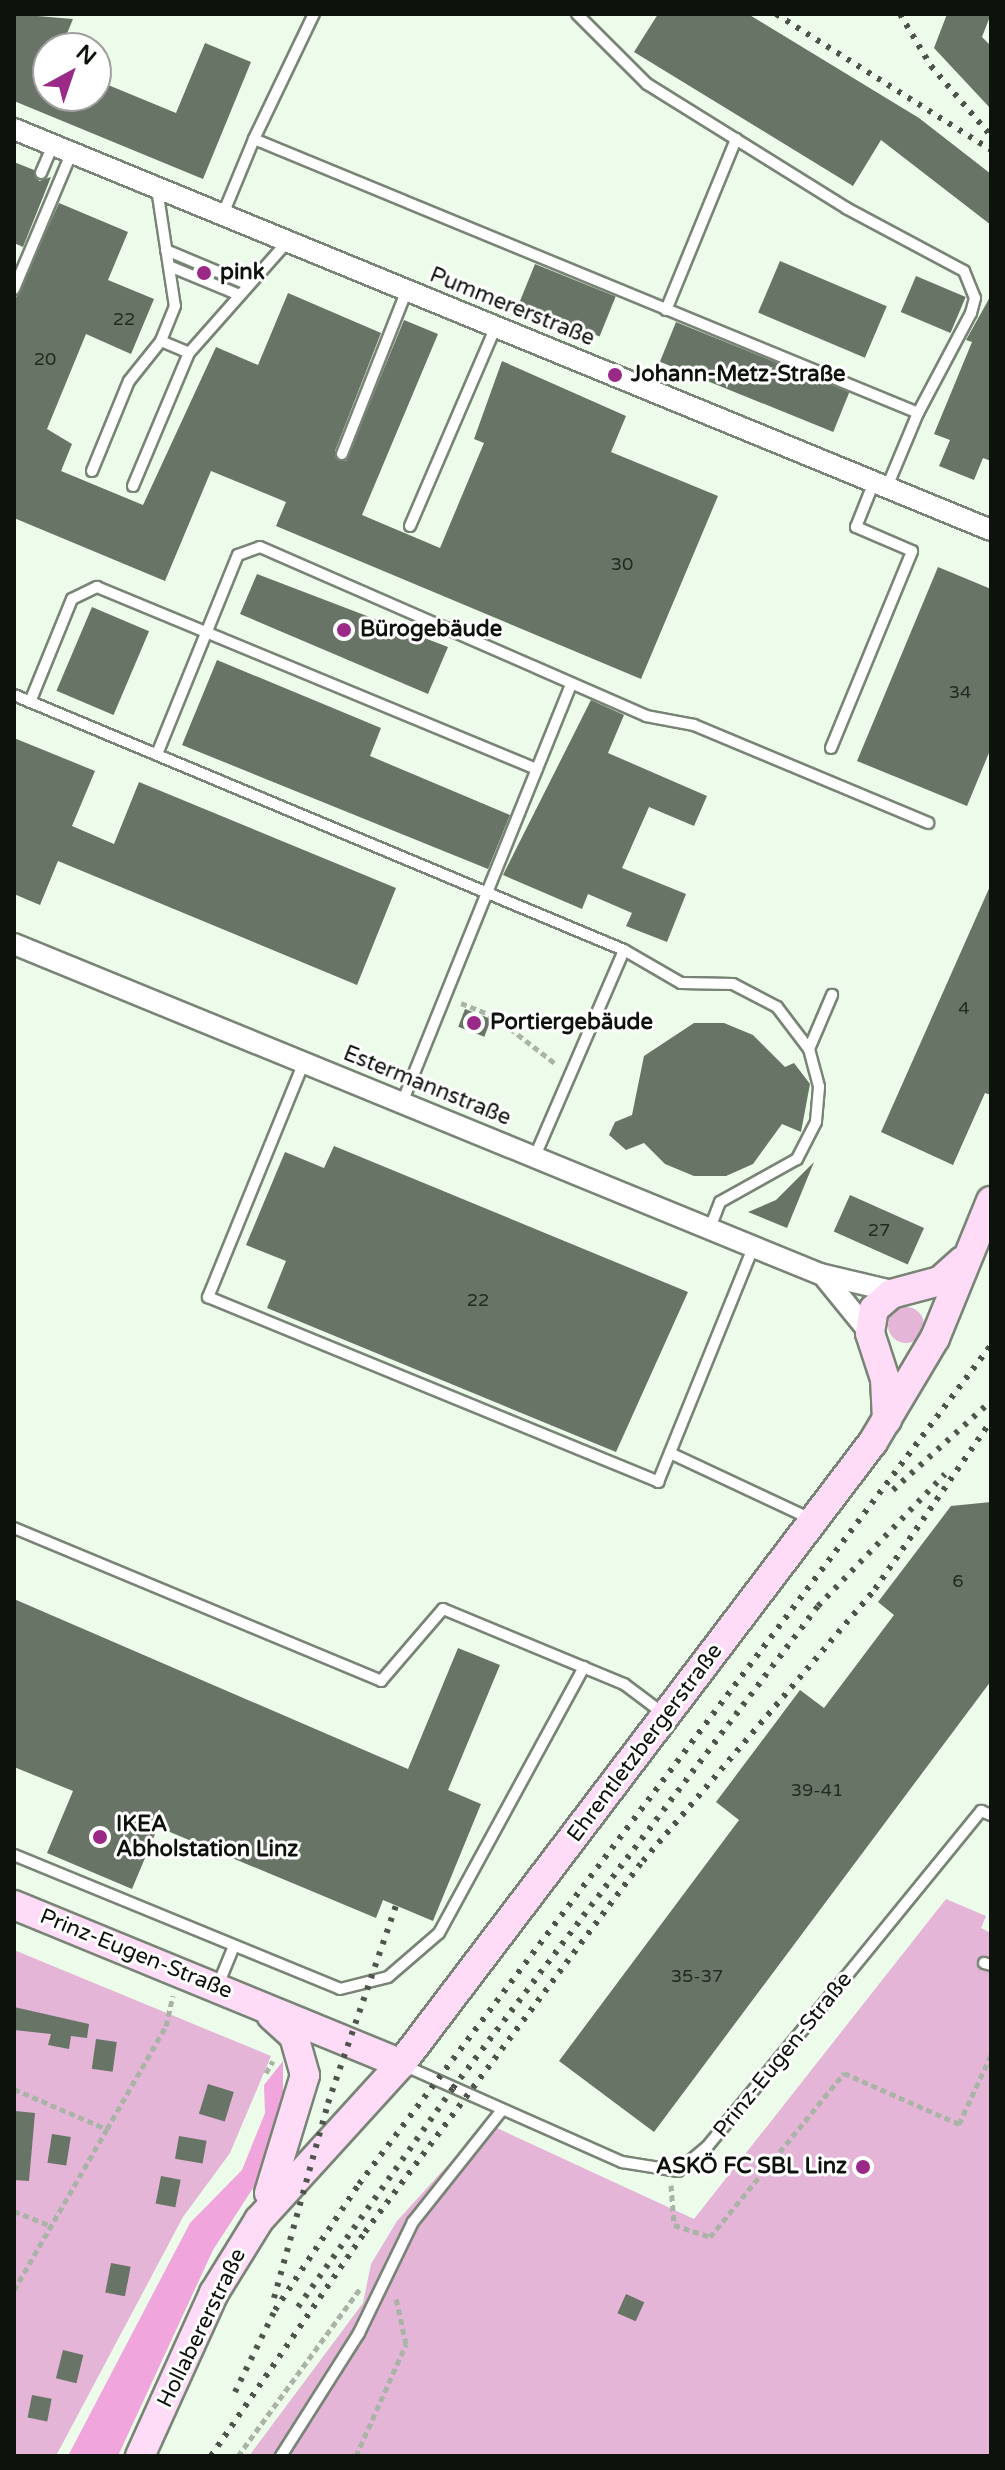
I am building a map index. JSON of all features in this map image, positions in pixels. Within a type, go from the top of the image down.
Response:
[{"type":"street","name":"Pummererstraße","points":[[14,129],[991,530]]},
{"type":"street","name":"Estermannstraße","points":[[14,944],[820,1274],[902,1292]]},
{"type":"street","name":"Ehrentletzbergerstraße","points":[[401,2064],[814,1521],[887,1420],[934,1338],[991,1201]]},
{"type":"street","name":"Ehrentletzbergerstraße","points":[[873,1338],[874,1309],[902,1292],[940,1281],[967,1256]]},
{"type":"street","name":"Estermannstraße","points":[[820,1274],[873,1338]]},
{"type":"street","points":[[873,1338],[901,1359],[934,1338],[932,1308],[902,1292]]},
{"type":"street","points":[[873,1338],[887,1420]]},
{"type":"street","name":"Prinz-Eugen-Straße","points":[[14,1905],[401,2064]]},
{"type":"street","name":"Prinz-Eugen-Straße","points":[[257,2004],[294,2036],[305,2075],[259,2220]]},
{"type":"street","name":"Hollabererstraße","points":[[140,2456],[202,2316],[259,2220],[401,2064]]},
{"type":"lane","points":[[223,214],[254,139],[314,14]]},
{"type":"lane","points":[[577,14],[628,70],[846,208],[952,262],[972,282],[971,313],[856,527],[912,551],[831,748]]},
{"type":"lane","points":[[254,139],[918,413]]},
{"type":"lane","points":[[666,310],[736,139]]},
{"type":"lane","points":[[41,173],[62,148]]},
{"type":"lane","points":[[14,289],[62,148]]},
{"type":"lane","points":[[92,471],[129,381],[161,341],[175,306],[157,187]]},
{"type":"lane","points":[[133,486],[189,353],[237,294],[288,241]]},
{"type":"lane","points":[[166,250],[247,284]]},
{"type":"lane","points":[[169,266],[237,294]]},
{"type":"lane","points":[[342,454],[407,290]]},
{"type":"lane","points":[[410,526],[496,326]]},
{"type":"lane","points":[[161,341],[189,353]]},
{"type":"lane","points":[[157,754],[238,555],[260,547],[467,632],[571,685],[646,716],[694,725],[928,823]]},
{"type":"lane","points":[[30,702],[72,599],[97,587],[537,769]]},
{"type":"lane","points":[[402,1103],[571,685]]},
{"type":"lane","points":[[14,695],[624,950],[681,983],[719,982],[757,993],[795,1025],[809,1049],[819,1087],[816,1122],[803,1151],[767,1182],[720,1202],[710,1228]]},
{"type":"lane","points":[[535,1156],[624,950]]},
{"type":"lane","points":[[809,1049],[832,995]]},
{"type":"lane","points":[[304,1062],[208,1297],[658,1482],[754,1246]]},
{"type":"lane","points":[[670,1453],[814,1521]]},
{"type":"lane","points":[[14,1528],[381,1681],[443,1609],[624,1684],[665,1715]]},
{"type":"lane","points":[[14,1855],[340,1989],[388,1977],[414,1959],[439,1933],[584,1667]]},
{"type":"lane","name":"Prinz-Eugen-Straße","points":[[401,2064],[622,2162],[671,2172],[707,2147],[981,1811],[991,1815]]},
{"type":"lane","points":[[217,1988],[234,1946]]},
{"type":"lane","points":[[281,2456],[359,2333],[413,2222],[502,2110]]},
{"type":"path","points":[[445,996],[494,1016],[570,1075]]},
{"type":"path","points":[[14,2290],[166,2026],[167,2009]]},
{"type":"path","points":[[671,2172],[674,2225],[710,2237],[844,2073],[959,2124],[991,2055]]},
{"type":"path","points":[[14,2089],[107,2129]]},
{"type":"path","points":[[14,2211],[51,2226]]},
{"type":"shaded area","points":[[906,1307],[919,1312],[924,1325],[919,1338],[906,1343],[893,1338],[888,1325],[893,1312]]},
{"type":"shaded area","name":"ASKÖ FC SBL Linz","points":[[946,1899],[986,1916],[981,1928],[991,1933],[991,2456],[249,2456],[363,2303],[371,2264],[397,2221],[486,2123],[694,2219]]},
{"type":"shaded area","points":[[14,1950],[271,2056],[230,2153],[183,2217],[56,2456],[14,2456]]},
{"type":"shaded area","points":[[283,2061],[283,2108],[266,2168],[213,2250],[118,2456],[68,2456],[190,2223],[242,2170],[265,2113],[264,2085]]},
{"type":"building","points":[[14,14],[73,19],[68,32],[32,32],[32,108],[14,101]]},
{"type":"building","points":[[658,14],[748,14],[919,118],[991,174],[991,225],[881,140],[853,186],[634,52]]},
{"type":"building","points":[[947,14],[991,14],[982,37],[991,46],[991,109],[934,48]]},
{"type":"building","points":[[205,43],[251,62],[203,179],[41,112],[112,112],[112,87],[176,113]]},
{"type":"building","points":[[14,162],[34,170],[39,181],[51,177],[23,247],[14,243]]},
{"type":"building","points":[[59,203],[128,232],[108,280],[154,299],[131,354],[86,334],[47,429],[72,444],[61,471],[143,505],[216,347],[258,365],[288,293],[381,333],[335,451],[346,461],[404,320],[438,334],[362,515],[440,548],[484,443],[474,439],[502,361],[626,416],[611,452],[718,496],[641,679],[276,526],[286,502],[211,471],[165,581],[14,518],[14,302]]},
{"type":"building","points":[[780,261],[887,306],[865,358],[758,313]]},
{"type":"building","points":[[535,264],[616,297],[600,336],[519,304]]},
{"type":"building","points":[[916,276],[966,297],[950,333],[901,312]]},
{"type":"building","points":[[990,297],[991,461],[983,458],[974,480],[939,466],[950,440],[934,434],[972,342],[966,340]]},
{"type":"building","points":[[676,322],[849,392],[833,432],[660,362]]},
{"type":"building","points":[[938,567],[991,589],[991,748],[967,806],[857,761]]},
{"type":"building","name":"Bürogebäude","points":[[257,574],[448,647],[428,694],[240,614]]},
{"type":"building","points":[[92,607],[149,631],[114,715],[56,691]]},
{"type":"building","points":[[217,660],[381,728],[370,756],[510,815],[488,869],[182,745]]},
{"type":"building","points":[[591,700],[624,715],[608,753],[707,796],[694,826],[649,807],[622,868],[686,894],[667,942],[626,926],[632,913],[588,894],[582,909],[503,875]]},
{"type":"building","points":[[14,738],[95,771],[72,826],[114,844],[139,782],[396,888],[357,985],[58,861],[40,905],[14,894]]},
{"type":"building","points":[[991,884],[991,1095],[985,1093],[953,1165],[881,1132]]},
{"type":"building","name":"Portiergebäude","points":[[465,1009],[491,1019],[484,1037],[458,1027]]},
{"type":"building","points":[[694,1023],[724,1023],[753,1035],[785,1067],[794,1063],[810,1084],[801,1132],[782,1124],[753,1164],[726,1176],[694,1176],[665,1164],[644,1143],[626,1150],[609,1135],[615,1122],[632,1115],[644,1056]]},
{"type":"building","points":[[334,1146],[688,1292],[616,1452],[267,1308],[286,1261],[246,1245],[285,1152],[324,1168]]},
{"type":"building","points":[[814,1162],[787,1228],[748,1212],[776,1200]]},
{"type":"building","points":[[850,1195],[924,1228],[908,1264],[834,1232]]},
{"type":"building","points":[[991,1502],[991,1681],[654,2132],[559,2061],[739,1820],[716,1802],[800,1690],[824,1708],[894,1615],[878,1602],[951,1506]]},
{"type":"building","points":[[14,1599],[408,1769],[458,1648],[500,1665],[448,1790],[481,1804],[433,1921],[383,1900],[376,1918],[158,1827],[132,1889],[47,1853],[73,1791],[14,1767]]},
{"type":"building","points":[[14,2007],[89,2024],[87,2038],[71,2036],[69,2049],[48,2045],[51,2034],[14,2030]]},
{"type":"building","points":[[96,2039],[117,2042],[113,2072],[92,2069]]},
{"type":"building","points":[[208,2084],[234,2092],[225,2122],[199,2114]]},
{"type":"building","points":[[15,2111],[35,2113],[29,2181],[14,2180]]},
{"type":"building","points":[[52,2134],[71,2137],[66,2166],[47,2163]]},
{"type":"building","points":[[179,2136],[207,2141],[203,2164],[175,2159]]},
{"type":"building","points":[[161,2176],[181,2180],[175,2207],[156,2203]]},
{"type":"building","points":[[111,2263],[131,2267],[125,2296],[105,2292]]},
{"type":"building","points":[[626,2294],[644,2302],[636,2321],[617,2313]]},
{"type":"building","points":[[63,2350],[83,2355],[76,2383],[56,2378]]},
{"type":"building","points":[[32,2395],[52,2399],[47,2421],[28,2418]]},
{"type":"railway","points":[[776,14],[991,150]]},
{"type":"railway","points":[[900,14],[931,66],[991,136]]},
{"type":"railway","points":[[235,2392],[275,2310],[359,2184],[991,1345]]},
{"type":"railway","points":[[893,1490],[991,1401]]},
{"type":"railway","points":[[211,2456],[365,2232],[643,1861],[875,1589],[991,1421]]},
{"type":"railway","points":[[298,2307],[453,2088],[818,1606],[945,1474]]},
{"type":"railway","points":[[274,2298],[328,2103],[396,1906]]},
{"type":"place","name":"pink","points":[[204,273]]},
{"type":"place","name":"Johann-Metz-Straße","points":[[615,375]]},
{"type":"place","name":"Bürogebäude","points":[[344,630]]},
{"type":"place","name":"Portiergebäude","points":[[474,1023]]},
{"type":"place","name":"IKEA Abholstation Linz","points":[[100,1837]]},
{"type":"place","name":"ASKÖ FC SBL Linz","points":[[863,2167]]}]
